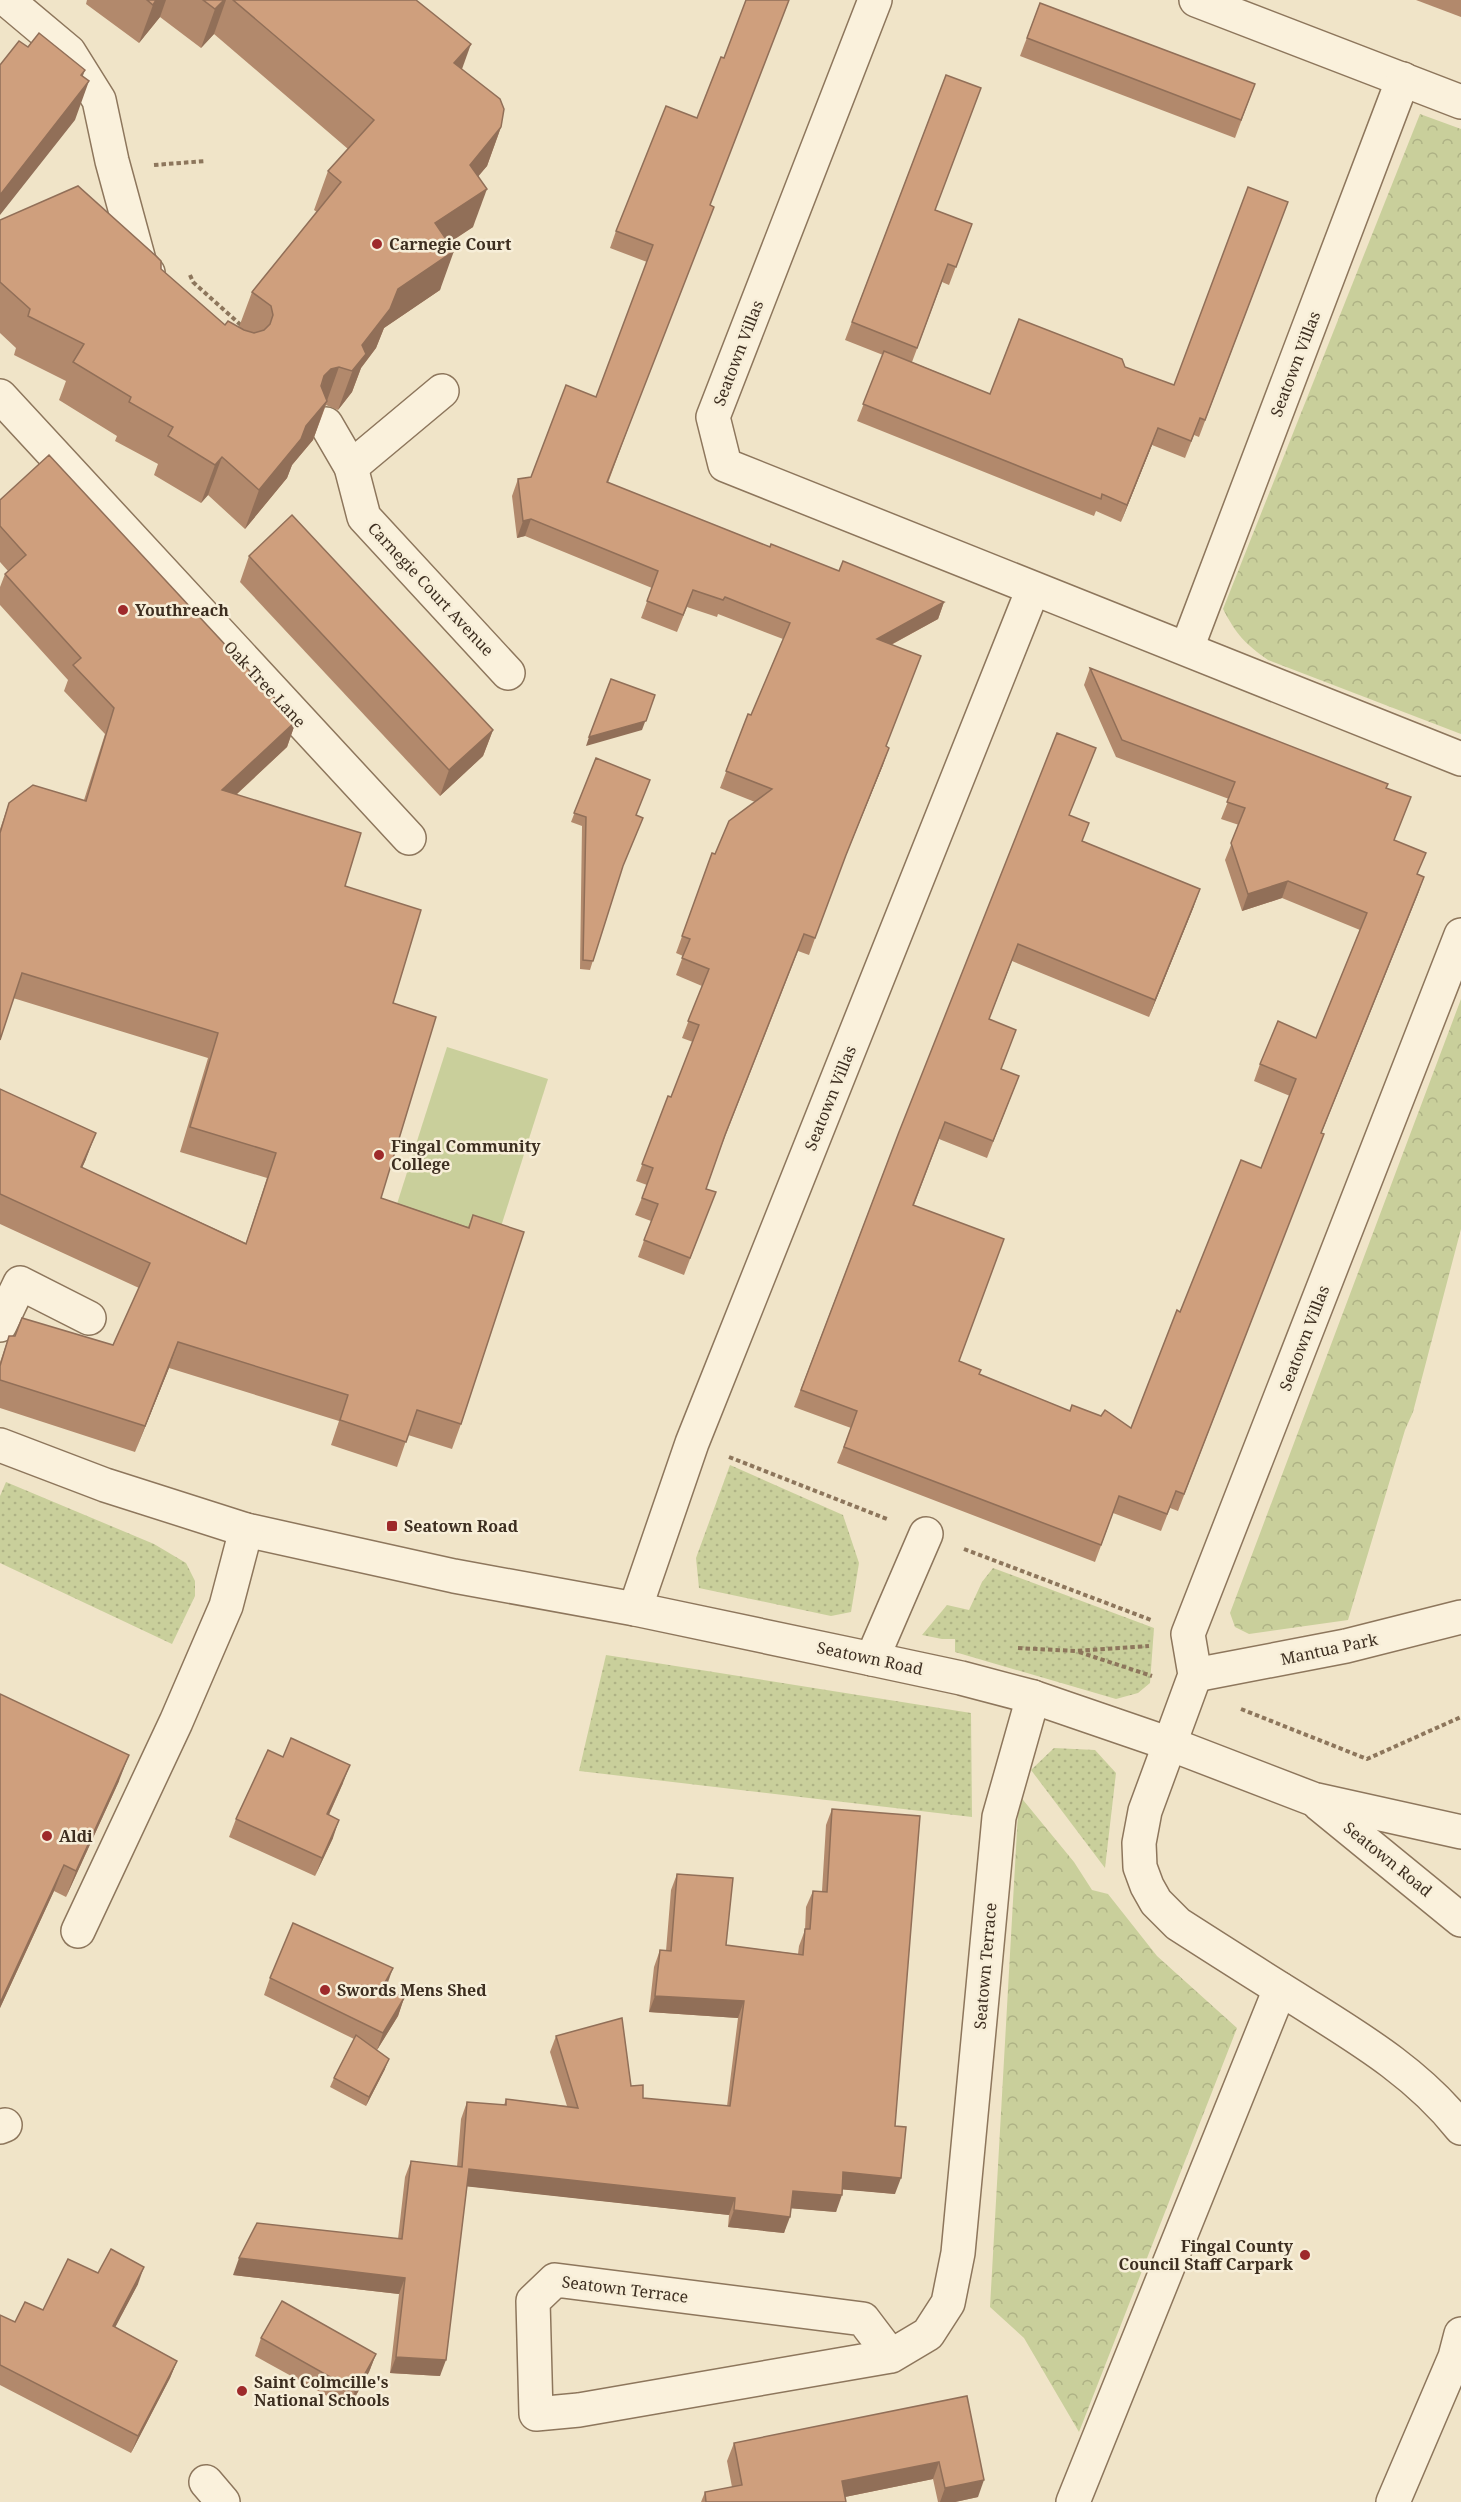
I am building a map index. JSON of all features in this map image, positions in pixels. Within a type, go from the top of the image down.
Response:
[{"type":"street","points":[[7,0],[69,52],[99,100],[112,161],[140,264],[169,296]]},
{"type":"street","name":"Seatown Villas","points":[[875,0],[713,417],[725,465],[1461,759]]},
{"type":"street","points":[[1196,0],[1461,102]]},
{"type":"street","name":"Seatown Villas","points":[[1187,648],[1403,79]]},
{"type":"street","points":[[351,467],[442,391]]},
{"type":"street","name":"Oak Tree Lane","points":[[0,396],[409,838]]},
{"type":"street","name":"Carnegie Court Avenue","points":[[326,424],[351,467],[364,517],[508,673]]},
{"type":"street","name":"Seatown Villas","points":[[635,1609],[692,1443],[1033,589]]},
{"type":"street","name":"Seatown Villas","points":[[1193,1682],[1188,1634],[1461,935]]},
{"type":"street","points":[[0,1325],[20,1283],[89,1318]]},
{"type":"street","name":"Seatown Road","points":[[0,1445],[105,1485],[246,1530],[454,1576],[635,1609],[872,1659],[1032,1696],[1170,1744],[1313,1799],[1461,1832]]},
{"type":"street","points":[[78,1931],[176,1722],[226,1606],[246,1530]]},
{"type":"street","points":[[872,1659],[926,1534]]},
{"type":"street","name":"Mantua Park","points":[[1193,1682],[1461,1617]]},
{"type":"street","points":[[1193,1682],[1145,1811],[1139,1843],[1140,1867],[1156,1902],[1178,1924],[1372,2046],[1410,2075],[1439,2102],[1461,2128]]},
{"type":"street","name":"Seatown Terrace","points":[[891,2356],[863,2319],[555,2280],[533,2301],[536,2414],[579,2410],[891,2356],[928,2334],[948,2303],[958,2253],[999,1816],[1032,1696]]},
{"type":"street","name":"Seatown Road","points":[[1313,1799],[1461,1920]]},
{"type":"street","points":[[1073,2502],[1280,1989]]},
{"type":"street","points":[[1394,2502],[1455,2357],[1461,2334]]},
{"type":"path","points":[[153,165],[206,161]]},
{"type":"path","points":[[1106,1604],[1144,1618]]},
{"type":"path","points":[[1075,1651],[1193,1682],[1367,1760],[1461,1717]]},
{"type":"green space","points":[[1420,114],[1461,129],[1461,734],[1268,660],[1242,638],[1223,609]]},
{"type":"green space","points":[[1461,999],[1461,1229],[1413,1412],[1405,1430],[1348,1620],[1249,1634],[1235,1627],[1230,1613]]},
{"type":"green space","points":[[447,1047],[548,1079],[497,1239],[396,1207]]},
{"type":"green space","points":[[730,1465],[843,1515],[859,1563],[851,1612],[831,1616],[699,1588],[696,1558]]},
{"type":"green space","points":[[6,1482],[154,1544],[186,1563],[195,1581],[195,1596],[172,1644],[0,1563],[0,1496]]},
{"type":"green space","points":[[993,1568],[1154,1628],[1150,1683],[1138,1693],[1116,1699],[955,1652],[955,1639],[922,1635],[947,1605],[969,1610],[982,1582]]},
{"type":"green space","points":[[606,1655],[971,1713],[972,1817],[579,1771]]},
{"type":"green space","points":[[1054,1748],[1095,1750],[1116,1773],[1105,1868],[1031,1770]]},
{"type":"green space","points":[[1019,1795],[1074,1862],[1092,1890],[1108,1894],[1157,1956],[1237,2028],[1079,2432],[1024,2338],[990,2307]]},
{"type":"building","points":[[203,0],[224,0],[215,9]]},
{"type":"building","name":"Carnegie Court","points":[[233,0],[416,0],[471,44],[454,63],[500,99],[504,109],[501,127],[470,165],[487,189],[435,223],[454,251],[398,289],[390,309],[362,345],[366,354],[352,371],[339,367],[331,369],[324,376],[321,386],[327,401],[306,426],[301,439],[259,490],[222,457],[215,465],[168,436],[173,427],[129,402],[131,397],[73,362],[84,344],[28,316],[30,309],[0,282],[0,220],[78,186],[161,261],[161,269],[225,325],[228,321],[254,333],[264,330],[270,324],[273,315],[271,306],[252,292],[341,182],[328,171],[374,120]]},
{"type":"building","points":[[746,0],[789,0],[710,205],[714,207],[607,482],[770,547],[771,544],[839,571],[843,561],[944,602],[877,639],[921,656],[886,746],[889,748],[815,938],[804,934],[725,1135],[706,1189],[716,1192],[690,1258],[644,1240],[658,1204],[642,1198],[653,1168],[642,1164],[699,1025],[688,1021],[709,969],[682,958],[690,939],[682,936],[712,853],[715,854],[729,821],[772,789],[726,771],[748,714],[751,715],[790,623],[725,597],[723,600],[693,590],[683,615],[647,601],[658,571],[531,519],[523,521],[518,479],[531,477],[566,385],[596,397],[653,245],[616,231],[666,106],[697,118],[721,57],[724,58]]},
{"type":"building","points":[[1040,3],[1255,84],[1241,120],[1027,38]]},
{"type":"building","points":[[39,33],[85,70],[81,75],[89,81],[0,195],[0,65],[19,41],[28,47]]},
{"type":"building","points":[[946,75],[981,88],[935,210],[972,224],[956,267],[948,264],[917,348],[852,322]]},
{"type":"building","points":[[1248,187],[1288,202],[1205,420],[1200,418],[1191,441],[1158,428],[1127,505],[1102,494],[1101,499],[863,404],[884,351],[990,394],[1019,319],[1122,359],[1125,367],[1174,385]]},
{"type":"building","points":[[49,455],[296,721],[222,790],[361,833],[345,886],[421,910],[393,1003],[436,1017],[381,1198],[469,1228],[473,1215],[524,1232],[461,1424],[417,1410],[406,1442],[340,1420],[348,1395],[178,1342],[145,1426],[0,1380],[0,1366],[9,1336],[15,1336],[22,1318],[113,1345],[150,1263],[0,1194],[0,1089],[96,1133],[81,1167],[246,1244],[276,1153],[190,1127],[218,1033],[22,973],[0,1040],[0,833],[9,803],[33,785],[86,801],[114,708],[73,665],[81,658],[5,574],[26,555],[0,526],[0,500]]},
{"type":"building","points":[[292,515],[493,730],[449,770],[249,556]]},
{"type":"building","points":[[1090,668],[1388,784],[1386,788],[1411,797],[1394,840],[1426,853],[1417,874],[1424,877],[1321,1133],[1324,1134],[1184,1494],[1176,1491],[1167,1514],[1119,1496],[1101,1545],[844,1447],[857,1411],[801,1390],[899,1132],[1057,733],[1096,748],[1069,815],[1089,823],[1082,841],[1200,889],[1155,1000],[1018,944],[989,1019],[1016,1030],[1001,1069],[1019,1076],[993,1141],[945,1122],[913,1205],[1004,1239],[959,1361],[981,1370],[979,1374],[1070,1411],[1072,1405],[1101,1416],[1105,1410],[1131,1428],[1177,1310],[1180,1312],[1241,1160],[1261,1168],[1296,1079],[1260,1064],[1278,1021],[1316,1038],[1367,913],[1288,881],[1248,894],[1231,843],[1245,808],[1227,802],[1235,782],[1122,740]]},
{"type":"building","points":[[611,679],[655,695],[646,721],[589,737]]},
{"type":"building","points":[[596,758],[650,780],[636,815],[643,818],[623,866],[593,961],[583,960],[586,817],[574,813]]},
{"type":"building","name":"Aldi","points":[[0,1694],[129,1755],[76,1871],[64,1865],[0,2003]]},
{"type":"building","points":[[291,1738],[350,1765],[327,1814],[339,1820],[322,1858],[236,1819],[268,1750],[283,1757]]},
{"type":"building","points":[[832,1809],[920,1816],[895,2126],[906,2127],[901,2178],[843,2172],[842,2195],[793,2191],[790,2217],[734,2210],[735,2198],[469,2169],[446,2360],[396,2357],[405,2278],[239,2258],[257,2223],[402,2239],[411,2161],[462,2167],[467,2102],[506,2105],[506,2099],[578,2108],[556,2036],[622,2018],[631,2086],[643,2085],[643,2098],[730,2106],[744,2001],[655,1996],[660,1950],[671,1951],[677,1874],[733,1878],[726,1945],[803,1955],[805,1929],[810,1929],[813,1891],[827,1892]]},
{"type":"building","name":"Swords Mens Shed","points":[[293,1923],[393,1968],[383,1986],[404,1998],[383,2033],[270,1978]]},
{"type":"building","points":[[356,2035],[389,2059],[369,2097],[334,2078]]},
{"type":"building","points":[[111,2249],[144,2267],[113,2326],[177,2361],[138,2436],[0,2365],[0,2315],[15,2322],[25,2302],[43,2310],[68,2259],[98,2273]]},
{"type":"building","points":[[282,2301],[376,2354],[355,2391],[261,2338]]},
{"type":"building","points":[[967,2396],[984,2480],[945,2488],[939,2462],[842,2481],[846,2502],[706,2502],[705,2492],[742,2485],[734,2443]]},
{"type":"place","name":"Carnegie Court","points":[[377,244]]},
{"type":"place","name":"Youthreach","points":[[123,610]]},
{"type":"place","name":"Fingal Community College","points":[[379,1155]]},
{"type":"place","name":"Seatown Road","points":[[392,1526]]},
{"type":"place","name":"Aldi","points":[[47,1836]]},
{"type":"place","name":"Swords Mens Shed","points":[[325,1990]]},
{"type":"place","name":"Fingal County Council Staff Carpark","points":[[1305,2255]]},
{"type":"place","name":"Saint Colmcille's National Schools","points":[[242,2391]]}]
